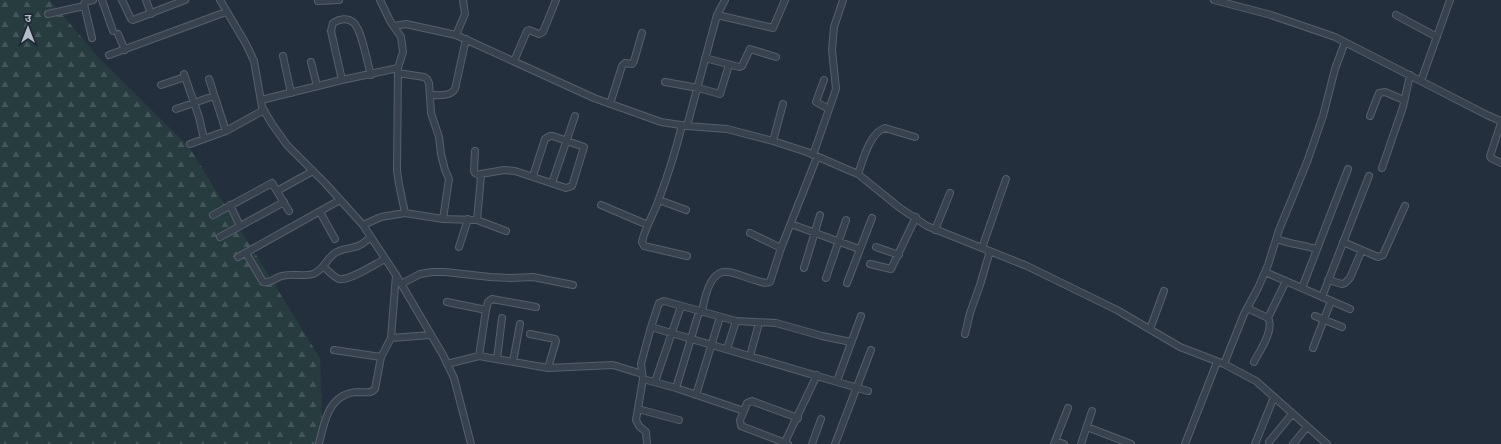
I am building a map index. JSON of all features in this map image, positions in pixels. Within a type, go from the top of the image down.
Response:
[{"type":"street","points":[[48,14],[84,6],[85,2],[92,0]]},
{"type":"street","points":[[102,0],[125,50]]},
{"type":"street","points":[[122,0],[131,19],[134,20],[185,0]]},
{"type":"street","points":[[146,0],[151,14]]},
{"type":"street","points":[[220,0],[246,44],[254,61],[261,100],[264,110],[272,124],[287,144],[363,225],[396,275],[447,364],[454,378],[471,444]]},
{"type":"street","points":[[318,2],[339,0]]},
{"type":"street","points":[[380,0],[390,21],[401,37],[403,52],[398,71],[397,171],[398,184],[405,212]]},
{"type":"street","points":[[456,35],[465,14],[463,0]]},
{"type":"street","points":[[514,61],[527,31],[529,30],[539,34],[543,32],[556,0]]},
{"type":"street","points":[[687,256],[644,246],[642,241],[659,200],[698,88],[717,14],[726,0]]},
{"type":"street","points":[[717,14],[773,28],[785,0]]},
{"type":"street","points":[[676,388],[707,291],[716,276],[723,272],[728,272],[764,283],[770,282],[772,278],[781,248],[815,156],[836,89],[832,50],[834,27],[843,0]]},
{"type":"street","points":[[1214,0],[1271,15],[1344,42],[1501,122],[1490,156],[1501,163]]},
{"type":"street","points":[[1421,81],[1450,0]]},
{"type":"street","points":[[84,6],[92,38]]},
{"type":"street","points":[[110,56],[226,12]]},
{"type":"street","points":[[1396,15],[1437,37]]},
{"type":"street","points":[[342,80],[331,31],[333,23],[342,19],[349,20],[354,23],[359,32],[371,75]]},
{"type":"street","points":[[394,26],[406,24],[456,35],[594,98],[661,122],[727,130],[773,141],[815,156],[858,174],[895,204],[927,226],[1056,279],[1118,310],[1180,347],[1220,363],[1256,381],[1325,443]]},
{"type":"street","points":[[610,104],[622,66],[625,63],[632,64],[634,61],[642,33]]},
{"type":"street","points":[[430,95],[451,94],[455,90],[466,39]]},
{"type":"street","points":[[1185,444],[1220,363],[1265,272],[1323,116],[1335,69],[1344,42]]},
{"type":"street","points":[[705,58],[740,67],[750,49],[776,56]]},
{"type":"street","points":[[283,56],[291,93]]},
{"type":"street","points":[[311,62],[317,86]]},
{"type":"street","points":[[665,82],[720,94],[729,65]]},
{"type":"street","points":[[261,100],[342,80],[398,71],[424,77],[429,82],[431,113],[439,137],[445,170],[449,179],[443,219]]},
{"type":"street","points":[[1382,168],[1404,100],[1410,75]]},
{"type":"street","points":[[162,86],[185,76],[204,139]]},
{"type":"street","points":[[209,80],[226,131]]},
{"type":"street","points":[[824,80],[816,102],[829,109]]},
{"type":"street","points":[[1370,116],[1379,93],[1385,92],[1404,100]]},
{"type":"street","points":[[176,109],[214,96]]},
{"type":"street","points":[[773,141],[783,104]]},
{"type":"street","points":[[190,144],[226,131],[264,110]]},
{"type":"street","points":[[552,183],[575,116]]},
{"type":"street","points":[[858,174],[873,137],[881,129],[885,128],[915,136]]},
{"type":"street","points":[[475,151],[475,173],[481,174],[509,170],[533,176],[566,188],[572,186],[584,147],[550,136],[545,139],[533,176]]},
{"type":"street","points":[[1302,288],[1348,169]]},
{"type":"street","points":[[277,191],[313,171]]},
{"type":"street","points":[[477,220],[481,174]]},
{"type":"street","points":[[1322,297],[1369,176]]},
{"type":"street","points":[[982,248],[1006,179]]},
{"type":"street","points":[[213,214],[270,183],[274,184],[289,211]]},
{"type":"street","points":[[935,230],[950,193]]},
{"type":"street","points":[[238,257],[340,200]]},
{"type":"street","points":[[659,200],[686,210]]},
{"type":"street","points":[[220,237],[284,202]]},
{"type":"street","points":[[230,205],[240,226]]},
{"type":"street","points":[[601,205],[648,225]]},
{"type":"street","points":[[1343,242],[1378,257],[1383,255],[1405,206]]},
{"type":"street","points":[[320,212],[335,239]]},
{"type":"street","points":[[363,225],[381,217],[405,212],[443,219],[477,220],[506,231]]},
{"type":"street","points":[[804,268],[816,233],[820,215]]},
{"type":"street","points":[[870,264],[891,269],[916,217]]},
{"type":"street","points":[[847,283],[872,218]]},
{"type":"street","points":[[459,247],[468,219]]},
{"type":"street","points":[[826,278],[846,220]]},
{"type":"street","points":[[791,224],[859,249]]},
{"type":"street","points":[[750,234],[781,248]]},
{"type":"street","points":[[246,253],[265,283],[284,275],[302,276],[320,271],[335,253],[357,246],[370,237]]},
{"type":"street","points":[[1277,239],[1291,244],[1300,244],[1317,249]]},
{"type":"street","points":[[876,247],[898,254]]},
{"type":"street","points":[[1328,280],[1342,284],[1348,280],[1362,250]]},
{"type":"street","points":[[965,334],[970,313],[990,251]]},
{"type":"street","points":[[324,267],[337,278],[345,279],[385,259]]},
{"type":"street","points":[[401,284],[420,274],[445,272],[490,277],[533,277],[573,286]]},
{"type":"street","points":[[1265,272],[1350,309]]},
{"type":"street","points":[[319,444],[324,420],[328,410],[335,401],[355,392],[370,393],[375,389],[381,357],[391,338],[396,275]]},
{"type":"street","points":[[1254,362],[1269,332],[1270,321],[1268,318],[1286,281]]},
{"type":"street","points":[[1150,329],[1164,291]]},
{"type":"street","points":[[479,356],[488,302],[492,299],[536,307]]},
{"type":"street","points":[[648,444],[646,432],[637,423],[643,377],[642,358],[660,301],[736,321],[782,324],[822,336],[851,342]]},
{"type":"street","points":[[1313,348],[1331,301]]},
{"type":"street","points":[[447,302],[486,310]]},
{"type":"street","points":[[655,382],[681,306]]},
{"type":"street","points":[[1247,308],[1268,318]]},
{"type":"street","points":[[838,381],[861,316]]},
{"type":"street","points":[[1315,316],[1342,327]]},
{"type":"street","points":[[696,394],[720,317]]},
{"type":"street","points":[[497,358],[502,318]]},
{"type":"street","points":[[727,349],[736,321]]},
{"type":"street","points":[[750,356],[759,322]]},
{"type":"street","points":[[513,362],[520,324]]},
{"type":"street","points":[[651,327],[868,391]]},
{"type":"street","points":[[530,334],[555,339],[556,341],[548,368]]},
{"type":"street","points":[[391,338],[430,335]]},
{"type":"street","points":[[334,350],[381,357]]},
{"type":"street","points":[[835,444],[871,350]]},
{"type":"street","points":[[447,364],[479,356],[548,368],[613,365],[655,382],[696,394],[744,411]]},
{"type":"street","points":[[798,418],[752,401],[747,403],[740,420],[741,426],[786,444],[798,418],[817,375]]},
{"type":"street","points":[[1255,444],[1274,397]]},
{"type":"street","points":[[1064,444],[1055,443],[1068,408]]},
{"type":"street","points":[[638,409],[679,420]]},
{"type":"street","points":[[1081,444],[1092,410]]},
{"type":"street","points":[[1269,442],[1292,414]]},
{"type":"street","points":[[812,444],[821,419]]},
{"type":"street","points":[[1087,427],[1131,444]]},
{"type":"street","points":[[1294,444],[1307,427]]},
{"type":"green space","points":[[0,0],[50,0],[99,58],[189,147],[320,358],[323,444],[0,444]]}]
